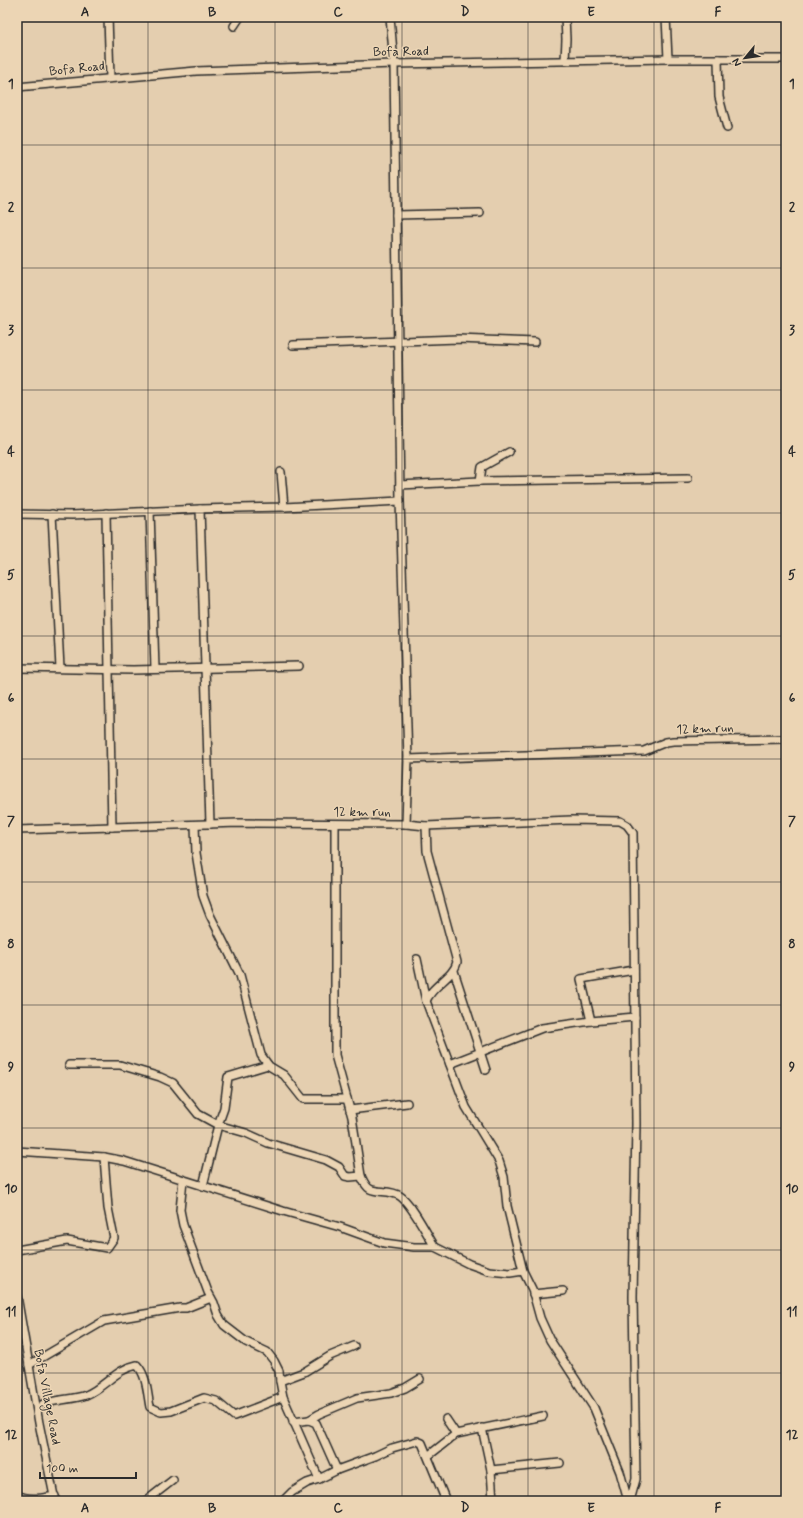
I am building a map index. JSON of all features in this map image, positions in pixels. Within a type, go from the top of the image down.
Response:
[{"type":"street","points":[[108,17],[110,78]]},
{"type":"street","points":[[234,26],[240,17]]},
{"type":"street","points":[[390,17],[394,64],[400,501],[408,759]]},
{"type":"street","points":[[565,17],[565,61]]},
{"type":"street","points":[[666,17],[668,59]]},
{"type":"street","name":"Bofa Road","points":[[17,87],[196,71],[394,64],[668,59],[786,59]]},
{"type":"street","points":[[718,59],[719,97],[727,128]]},
{"type":"street","points":[[396,214],[480,213]]},
{"type":"street","points":[[293,345],[458,339],[535,342]]},
{"type":"street","points":[[480,481],[482,467],[509,452]]},
{"type":"street","points":[[282,472],[284,507]]},
{"type":"street","points":[[400,485],[480,481],[688,478]]},
{"type":"street","points":[[17,514],[106,513],[284,507],[400,501]]},
{"type":"street","points":[[200,509],[210,824]]},
{"type":"street","points":[[150,511],[155,669]]},
{"type":"street","points":[[106,513],[112,827]]},
{"type":"street","points":[[52,514],[60,668]]},
{"type":"street","points":[[17,668],[155,669],[299,666]]},
{"type":"street","name":"12 km run","points":[[17,830],[210,824],[406,824],[408,759],[644,751],[666,742],[673,741],[786,739]]},
{"type":"street","points":[[406,824],[426,826],[572,820],[620,821],[627,825],[633,833],[636,1124],[633,1297],[636,1479],[629,1501]]},
{"type":"street","points":[[335,824],[335,1055],[350,1110],[361,1176],[370,1189],[391,1192],[400,1196],[407,1202],[435,1247]]},
{"type":"street","points":[[195,825],[196,853],[203,896],[210,915],[240,975],[261,1055],[268,1065],[284,1075],[303,1099],[347,1100]]},
{"type":"street","points":[[426,826],[427,851],[457,962],[454,970],[429,994],[426,1001]]},
{"type":"street","points":[[416,959],[426,1001],[466,1107],[499,1161],[504,1176],[507,1206],[523,1271],[533,1294],[540,1318],[550,1340],[594,1408],[620,1472],[629,1501]]},
{"type":"street","points":[[454,970],[486,1070]]},
{"type":"street","points":[[591,1020],[581,980],[634,970]]},
{"type":"street","points":[[450,1064],[542,1028],[591,1020],[635,1017]]},
{"type":"street","points":[[70,1065],[120,1065],[160,1077],[173,1083],[198,1114],[218,1125],[246,1133],[268,1143],[326,1160],[339,1167],[345,1176],[361,1176]]},
{"type":"street","points":[[203,1186],[218,1125],[224,1108],[228,1077],[268,1065]]},
{"type":"street","points":[[350,1110],[407,1103]]},
{"type":"street","points":[[17,1151],[104,1157],[340,1227],[384,1243],[414,1247],[435,1247],[469,1264],[489,1271],[510,1273],[523,1271]]},
{"type":"street","points":[[17,1250],[67,1241],[107,1248],[114,1238],[108,1208],[104,1157]]},
{"type":"street","points":[[184,1180],[180,1210],[183,1225],[194,1258],[211,1298],[224,1325],[246,1342],[267,1352],[274,1361],[279,1371],[283,1396],[319,1480]]},
{"type":"street","points":[[533,1294],[563,1291]]},
{"type":"street","name":"Bofa Village Road","points":[[17,1296],[55,1499]]},
{"type":"street","points":[[29,1365],[104,1321],[186,1308],[211,1298]]},
{"type":"street","points":[[280,1381],[304,1372],[330,1356],[354,1346]]},
{"type":"street","points":[[43,1404],[51,1401],[78,1398],[88,1394],[115,1374],[129,1366],[137,1365],[142,1370],[146,1382],[150,1406],[161,1412],[171,1412],[204,1398],[216,1401],[234,1416],[283,1396]]},
{"type":"street","points":[[293,1422],[309,1420],[319,1414],[357,1398],[398,1391],[420,1379]]},
{"type":"street","points":[[428,1456],[456,1434],[543,1416]]},
{"type":"street","points":[[446,1418],[456,1434]]},
{"type":"street","points":[[309,1420],[316,1423],[337,1470]]},
{"type":"street","points":[[482,1428],[491,1470],[493,1501]]},
{"type":"street","points":[[283,1501],[292,1492],[307,1483],[319,1480],[337,1470],[413,1441],[422,1443],[446,1501]]},
{"type":"street","points":[[491,1470],[560,1464]]},
{"type":"street","points":[[146,1501],[173,1480]]},
{"type":"street","points":[[17,1495],[29,1499],[55,1499]]}]
